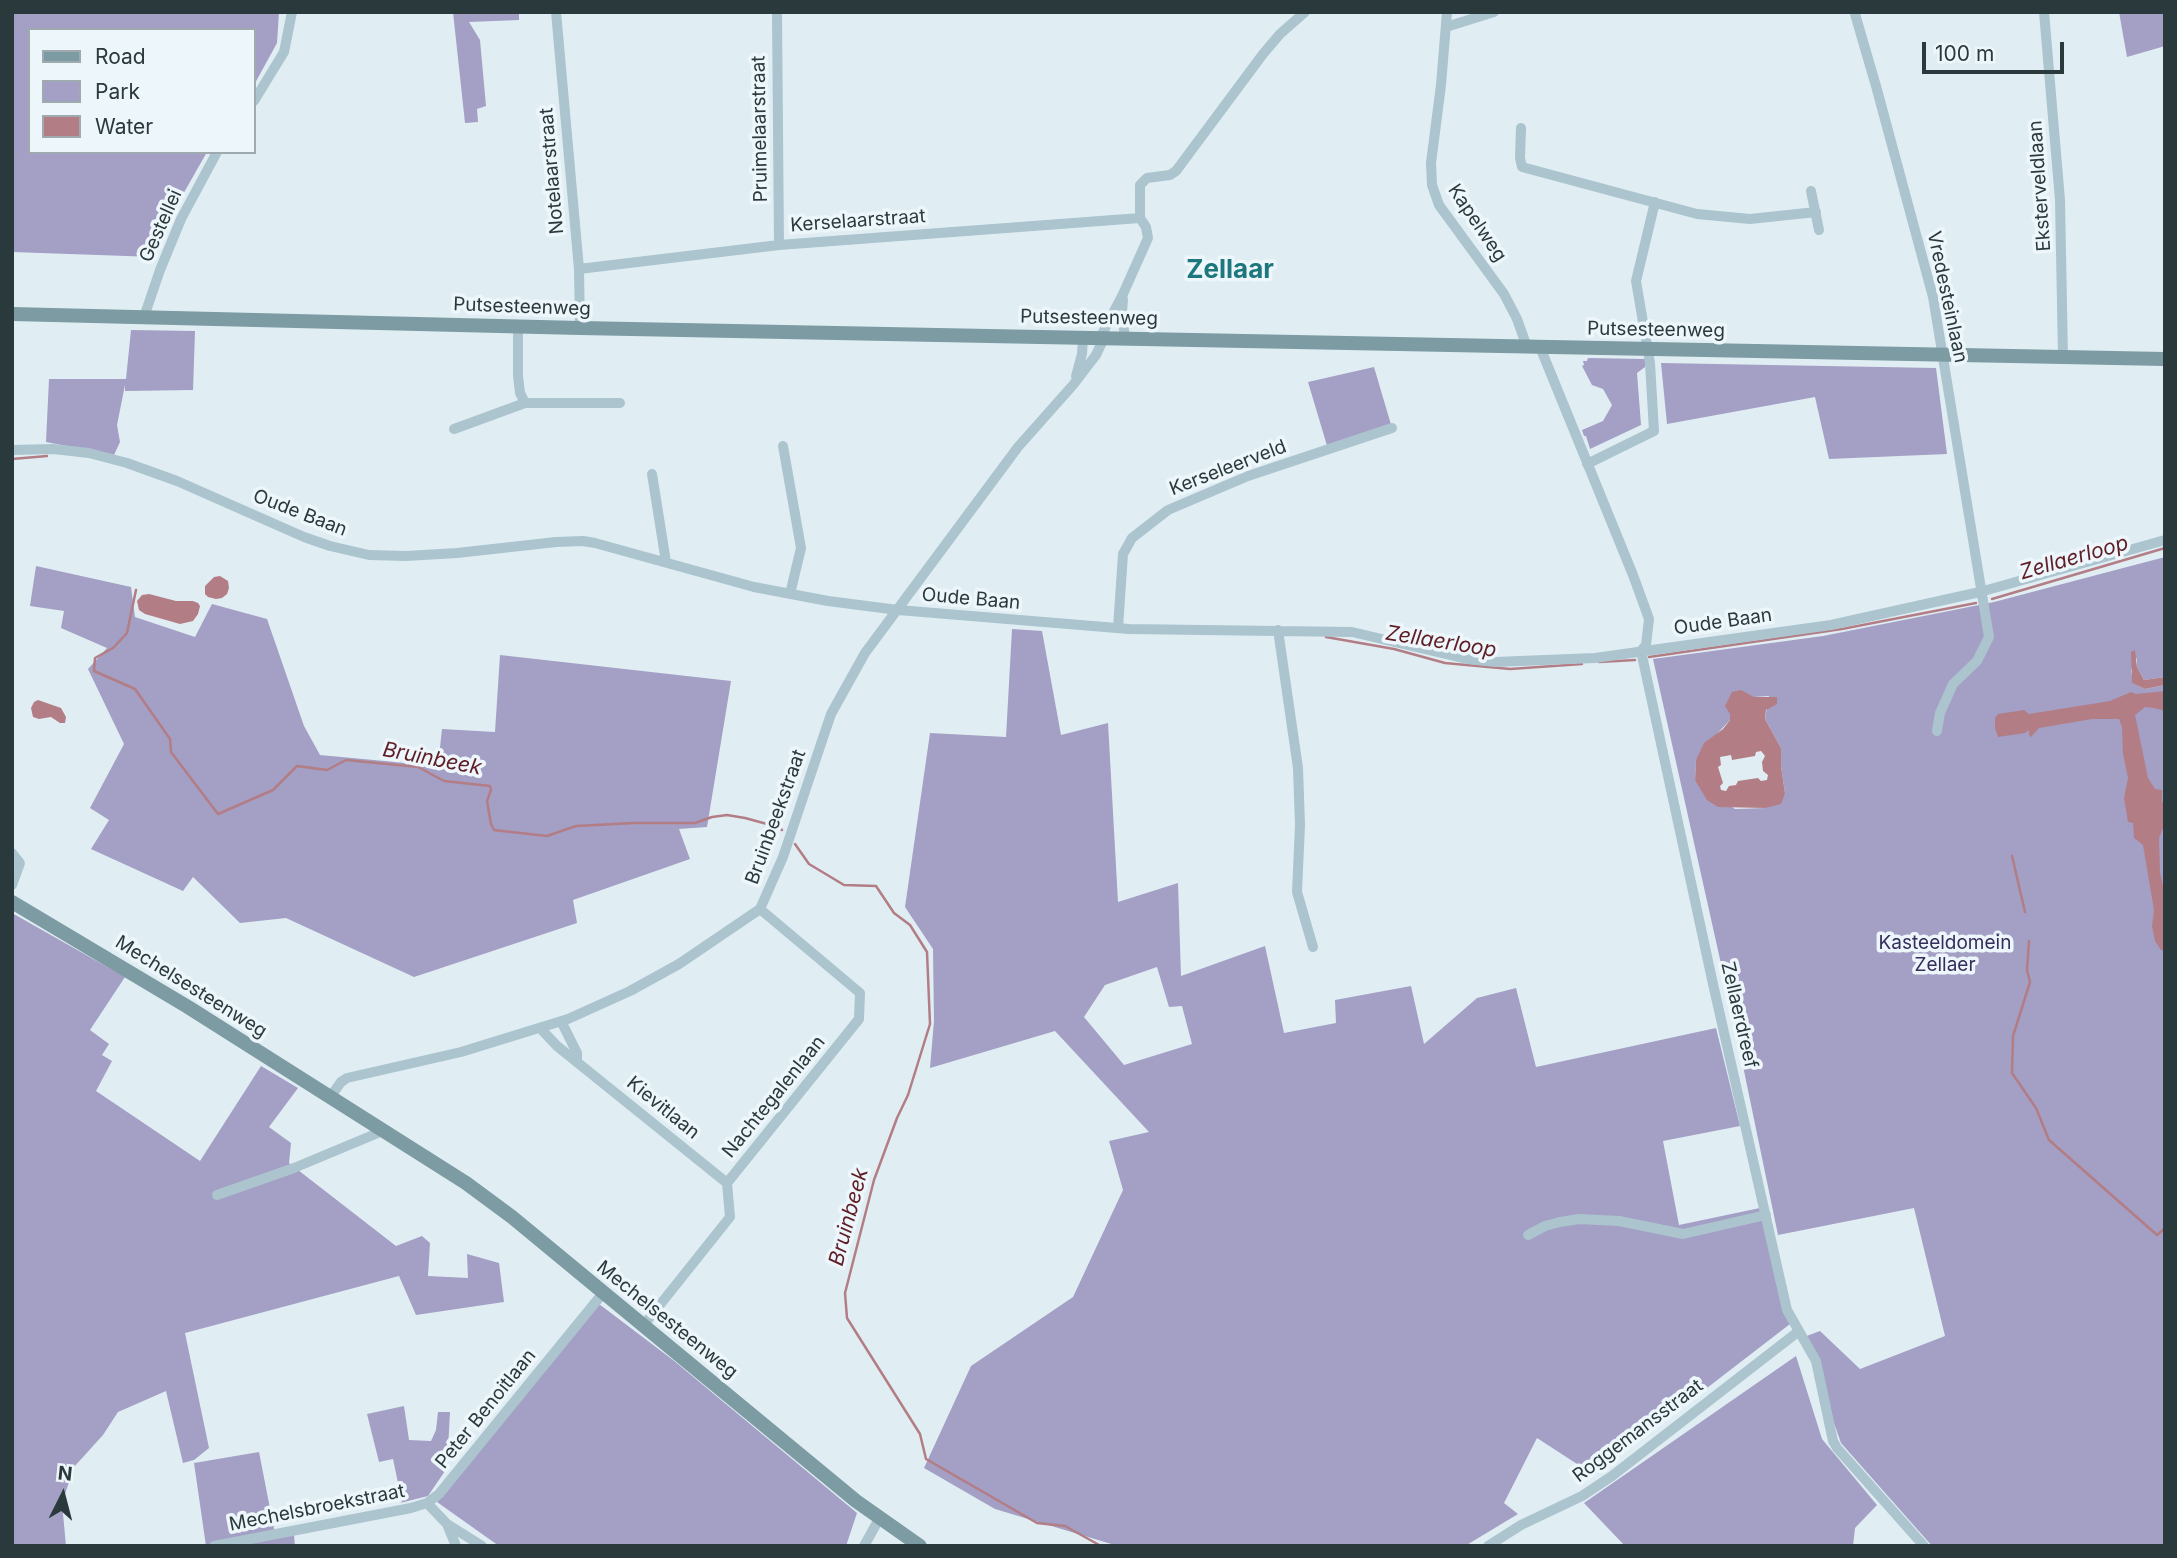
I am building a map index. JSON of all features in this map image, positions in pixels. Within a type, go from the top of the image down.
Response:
[{"type":"main road","name":"Putsesteenweg","points":[[12,314],[580,328],[2165,359]]},
{"type":"main road","name":"Mechelsesteenweg","points":[[12,902],[331,1096],[467,1183],[879,1519],[920,1546]]},
{"type":"street","points":[[256,98],[284,52],[292,12]]},
{"type":"street","name":"Notelaarstraat","points":[[556,12],[579,269],[580,328]]},
{"type":"street","name":"Pruimelaarstraat","points":[[777,12],[779,244]]},
{"type":"street","name":"Bruinbeekstraat","points":[[331,1096],[347,1078],[461,1052],[541,1029],[630,991],[679,964],[760,909],[783,857],[831,714],[865,653],[1018,447],[1096,355],[1148,238],[1146,226],[1140,218],[1140,185],[1147,178],[1171,175],[1176,171],[1263,54],[1280,34],[1305,12]]},
{"type":"street","name":"Kapelweg","points":[[1447,12],[1431,163],[1435,196],[1504,294],[1534,347]]},
{"type":"street","points":[[1446,27],[1494,12]]},
{"type":"street","name":"Eksterveldlaan","points":[[2044,12],[2061,210],[2063,357]]},
{"type":"street","name":"Vredesteinlaan","points":[[1855,14],[1933,297],[1989,637],[1977,662],[1953,684],[1940,713],[1937,731]]},
{"type":"street","points":[[1521,128],[1522,167],[1696,214],[1750,219],[1816,212]]},
{"type":"street","name":"Gestellei","points":[[144,317],[181,219],[216,154]]},
{"type":"street","points":[[1811,191],[1819,230]]},
{"type":"street","points":[[1587,464],[1654,431],[1650,363],[1636,281],[1655,202]]},
{"type":"street","name":"Kerselaarstraat","points":[[579,269],[779,244],[1140,218]]},
{"type":"street","points":[[1123,294],[1125,338]]},
{"type":"street","points":[[518,326],[518,376],[520,393],[525,404]]},
{"type":"street","name":"Bruinbeekstraat","points":[[1073,385],[1080,364],[1083,338]]},
{"type":"street","name":"Zellaerdreef","points":[[1534,347],[1587,464],[1649,619],[1646,645],[1641,651],[1787,1310],[1816,1361],[1833,1441],[1837,1448],[1924,1546]]},
{"type":"street","points":[[454,429],[535,402],[620,403]]},
{"type":"street","name":"Kerseleerveld","points":[[1118,628],[1123,554],[1132,538],[1168,510],[1248,476],[1392,428]]},
{"type":"street","points":[[783,446],[801,548],[790,594]]},
{"type":"street","name":"Oude Baan","points":[[12,450],[53,449],[89,453],[127,463],[177,481],[304,537],[369,555],[444,554],[556,542],[595,542],[754,587],[898,610],[1118,628],[1352,632],[1466,659],[1495,662],[1595,658],[1831,625],[1980,592],[2165,540]]},
{"type":"street","points":[[652,474],[666,562]]},
{"type":"street","points":[[1278,630],[1298,768],[1300,825],[1297,892],[1313,947]]},
{"type":"street","points":[[12,853],[20,863],[12,885]]},
{"type":"street","name":"Nachtegalenlaan","points":[[643,1326],[730,1217],[727,1183],[859,1019],[860,993],[760,909]]},
{"type":"street","points":[[561,1021],[577,1053],[577,1061]]},
{"type":"street","name":"Kievitlaan","points":[[541,1029],[557,1046],[727,1183]]},
{"type":"street","points":[[217,1195],[294,1168],[384,1130]]},
{"type":"street","points":[[1528,1235],[1553,1224],[1579,1219],[1619,1221],[1683,1234],[1766,1216]]},
{"type":"street","name":"Peter Benoitlaan","points":[[427,1503],[439,1494],[603,1293]]},
{"type":"street","name":"Roggemansstraat","points":[[1488,1546],[1521,1525],[1582,1496],[1612,1476],[1799,1331]]},
{"type":"street","points":[[427,1503],[447,1524],[482,1546]]},
{"type":"street","name":"Mechelsbroekstraat","points":[[214,1546],[427,1503]]},
{"type":"street","points":[[864,1546],[879,1519]]},
{"type":"street","points":[[447,1524],[456,1546]]},
{"type":"green space","points":[[12,12],[279,12],[277,43],[256,81],[256,28],[28,28],[28,154],[206,154],[182,196],[155,257],[12,252]]},
{"type":"green space","points":[[453,12],[519,12],[519,20],[469,22],[480,40],[486,106],[477,109],[478,122],[465,123]]},
{"type":"green space","points":[[2119,12],[2165,12],[2165,46],[2127,57]]},
{"type":"green space","points":[[131,330],[195,331],[193,390],[125,391],[125,385],[117,425],[120,442],[114,455],[46,442],[49,379],[126,379]]},
{"type":"green space","points":[[1588,358],[1645,359],[1645,367],[1637,373],[1641,425],[1590,449],[1582,430],[1603,421],[1612,405],[1603,389],[1592,385],[1582,366],[1583,361]]},
{"type":"green space","points":[[1661,363],[1936,368],[1947,454],[1829,459],[1815,397],[1667,424]]},
{"type":"green space","points":[[1374,367],[1392,428],[1328,449],[1308,382]]},
{"type":"green space","name":"Kasteeldomein Zellaer","points":[[2165,557],[2165,677],[2144,680],[2137,667],[2137,658],[2131,670],[2133,683],[2145,689],[2165,685],[2165,1546],[1932,1546],[1841,1443],[1804,1337],[1820,1331],[1860,1369],[1945,1336],[1914,1208],[1778,1235],[1732,1013],[1653,659],[1823,636],[1994,602]],"holes":[[[1769,696],[1765,719],[1781,748],[1785,793],[1765,808],[1735,809],[1695,780],[1696,760],[1730,720],[1730,714],[1754,697]]]},
{"type":"green space","points":[[36,566],[131,587],[135,617],[195,637],[212,604],[267,619],[304,726],[320,755],[438,766],[442,729],[495,732],[500,655],[731,681],[707,827],[679,829],[690,859],[573,900],[577,923],[414,977],[286,918],[240,923],[193,877],[183,891],[91,849],[109,820],[90,808],[124,744],[88,669],[107,648],[61,628],[64,611],[30,606]]},
{"type":"green space","points":[[1012,629],[1042,631],[1061,735],[1108,723],[1118,902],[1178,883],[1181,976],[1265,946],[1284,1033],[1336,1023],[1335,1000],[1411,986],[1424,1044],[1477,998],[1516,988],[1536,1067],[1716,1028],[1740,1126],[1663,1141],[1679,1225],[1760,1208],[1790,1324],[1594,1475],[1537,1438],[1504,1503],[1518,1514],[1465,1546],[1118,1546],[995,1509],[924,1468],[971,1366],[1073,1297],[1123,1190],[1109,1141],[1149,1132],[1055,1031],[930,1068],[934,1021],[933,949],[905,907],[930,733],[1006,737]],"holes":[[[1157,967],[1169,1007],[1182,1006],[1192,1044],[1124,1065],[1084,1017],[1105,985]]]},
{"type":"green space","points":[[12,913],[125,977],[90,1030],[109,1044],[102,1055],[112,1061],[96,1091],[200,1161],[261,1066],[298,1088],[269,1127],[291,1143],[289,1163],[396,1246],[422,1236],[430,1243],[428,1276],[468,1278],[467,1254],[499,1263],[504,1302],[416,1315],[399,1276],[185,1333],[209,1448],[194,1460],[183,1463],[166,1391],[118,1412],[103,1435],[74,1467],[62,1503],[66,1546],[12,1546]]},
{"type":"green space","points":[[599,1304],[673,1360],[857,1513],[846,1546],[499,1546],[437,1502]]},
{"type":"green space","points":[[1796,1356],[1822,1439],[1877,1505],[1855,1528],[1853,1546],[1625,1546],[1584,1503]]},
{"type":"green space","points":[[404,1406],[409,1440],[431,1441],[436,1430],[438,1412],[450,1412],[447,1468],[428,1496],[400,1503],[402,1502],[393,1459],[379,1462],[367,1414]]},
{"type":"green space","points":[[259,1452],[274,1529],[279,1536],[294,1535],[295,1546],[206,1546],[194,1463]]},
{"type":"water","points":[[220,576],[228,581],[227,594],[216,599],[208,597],[205,594],[205,586],[214,577]]},
{"type":"water","points":[[142,595],[198,603],[198,614],[193,621],[180,624],[145,614],[139,610],[137,601]]},
{"type":"water","points":[[2135,650],[2137,667],[2144,680],[2165,677],[2165,685],[2145,689],[2132,683],[2131,652]]},
{"type":"water","points":[[1741,690],[1754,697],[1777,697],[1777,704],[1766,710],[1765,719],[1781,748],[1785,793],[1781,804],[1765,808],[1718,807],[1707,800],[1695,780],[1696,760],[1704,743],[1723,729],[1730,720],[1725,706],[1732,692]],"holes":[[[1761,751],[1765,756],[1762,762],[1763,771],[1768,775],[1767,780],[1761,781],[1758,778],[1738,781],[1726,791],[1721,790],[1723,783],[1718,767],[1721,765],[1720,757],[1731,755],[1732,760],[1755,756],[1756,752]]]},
{"type":"water","points":[[2165,691],[2165,711],[2145,707],[2135,715],[2148,778],[2155,789],[2162,790],[2162,802],[2165,802],[2165,823],[2159,838],[2160,872],[2165,895],[2165,950],[2161,950],[2155,941],[2152,926],[2154,910],[2143,845],[2134,838],[2133,823],[2128,822],[2124,798],[2128,778],[2119,719],[2092,719],[2039,728],[2031,737],[2029,730],[1998,737],[1995,718],[1998,714],[2024,710],[2029,714],[2110,701],[2131,692],[2136,694]]},
{"type":"water","points":[[38,700],[61,708],[66,717],[65,723],[51,717],[33,717],[31,708]]},
{"type":"waterway","name":"Bruinbeek","points":[[12,459],[47,456]]},
{"type":"waterway","name":"Zellaerloop","points":[[1992,599],[2165,548]]},
{"type":"waterway","name":"Bruinbeek","points":[[136,590],[127,633],[113,648],[95,658],[94,671],[135,689],[170,739],[171,752],[218,814],[273,790],[297,766],[327,770],[346,760],[418,767],[444,781],[490,786],[487,801],[494,830],[547,836],[576,826],[695,823],[727,815],[782,830]]},
{"type":"waterway","name":"Zellaerloop","points":[[1649,657],[1842,629],[1976,603]]},
{"type":"waterway","name":"Zellaerloop","points":[[1326,637],[1394,649],[1445,663],[1510,669],[1582,664]]},
{"type":"waterway","name":"Zellaerloop","points":[[1599,662],[1635,660]]},
{"type":"waterway","name":"Bruinbeek","points":[[795,844],[809,864],[844,885],[876,886],[894,913],[910,925],[927,952],[930,1024],[908,1095],[874,1180],[845,1293],[847,1318],[920,1434],[926,1459],[1037,1523],[1065,1526],[1101,1546]]},
{"type":"waterway","points":[[2012,856],[2025,912]]},
{"type":"waterway","points":[[2029,941],[2027,970],[2030,982],[2013,1036],[2012,1073],[2036,1108],[2049,1140],[2157,1235],[2165,1228]]},
{"type":"district","name":"Zellaar","points":[[1230,270]]}]
